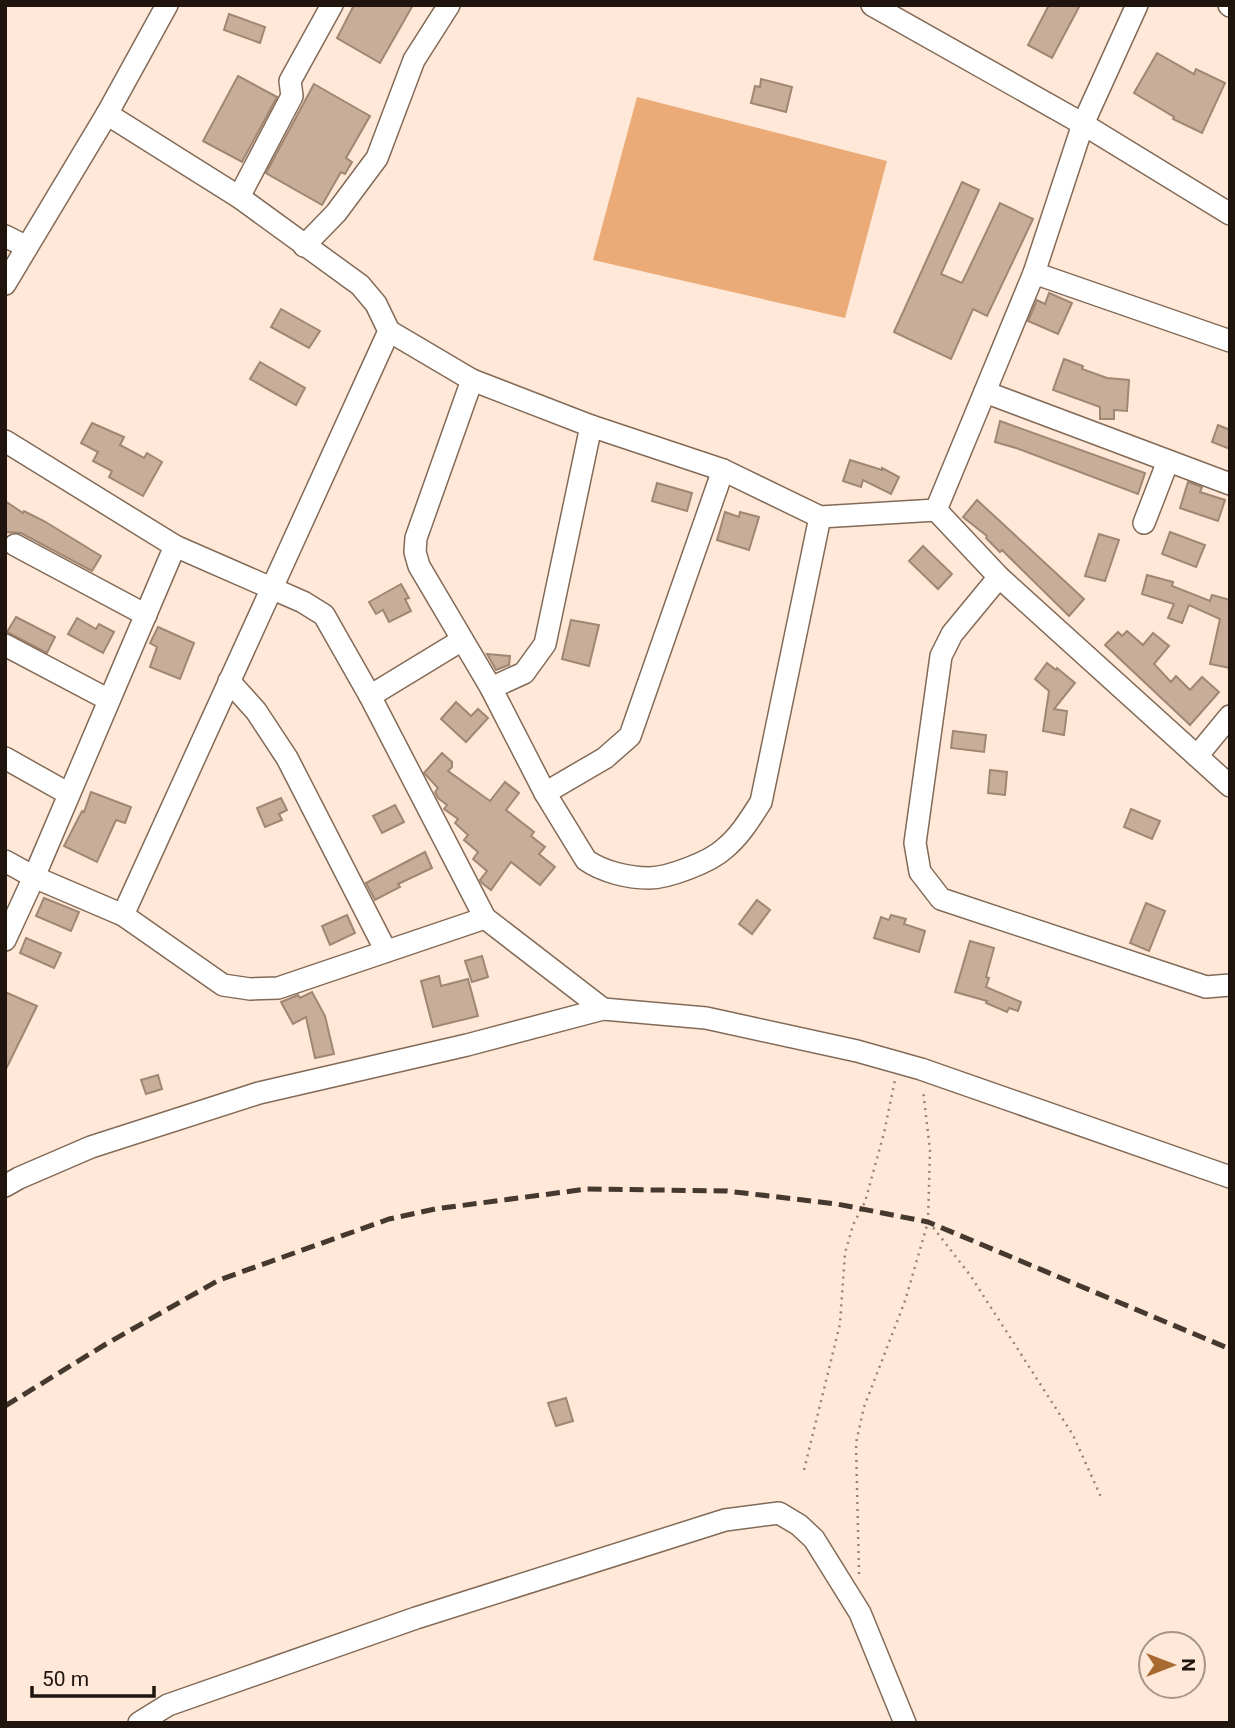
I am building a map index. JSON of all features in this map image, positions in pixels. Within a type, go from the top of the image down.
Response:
[{"type":"street","points":[[5,284],[107,114],[167,5]]},
{"type":"street","points":[[239,197],[292,96],[290,81],[332,5]]},
{"type":"street","points":[[304,246],[336,213],[377,158],[414,60],[449,5]]},
{"type":"street","points":[[872,5],[1083,124],[1230,214]]},
{"type":"street","points":[[936,510],[1034,273],[1083,124],[1137,5]]},
{"type":"street","points":[[107,114],[239,197],[359,285],[376,304],[389,331],[472,380],[590,426],[723,470],[820,517],[936,510]]},
{"type":"street","points":[[5,236],[27,247]]},
{"type":"street","points":[[1034,273],[1230,341]]},
{"type":"street","points":[[122,915],[389,331]]},
{"type":"street","points":[[472,380],[416,538],[415,552],[419,566],[491,688],[545,793],[586,860],[610,872],[650,878],[676,872],[721,852],[738,837],[761,802],[820,517]]},
{"type":"street","points":[[985,392],[1230,484]]},
{"type":"street","points":[[491,688],[524,673],[545,644],[590,426]]},
{"type":"street","points":[[5,441],[175,546],[303,602],[324,615],[370,696],[485,918],[603,1009]]},
{"type":"street","points":[[1144,523],[1168,461]]},
{"type":"street","points":[[545,793],[605,758],[630,736],[723,470]]},
{"type":"street","points":[[936,510],[999,577],[1230,786]]},
{"type":"street","points":[[15,545],[146,615]]},
{"type":"street","points":[[5,940],[175,546]]},
{"type":"street","points":[[999,577],[952,634],[941,656],[915,843],[920,872],[941,899],[1206,987],[1230,985]]},
{"type":"street","points":[[370,696],[462,640]]},
{"type":"street","points":[[5,645],[109,700]]},
{"type":"street","points":[[229,681],[256,711],[287,758],[386,951]]},
{"type":"street","points":[[1197,756],[1230,716]]},
{"type":"street","points":[[5,758],[69,794]]},
{"type":"street","points":[[5,861],[34,877],[122,915],[223,985],[250,989],[278,988],[485,918]]},
{"type":"street","points":[[5,1186],[91,1147],[259,1093],[467,1045],[603,1009],[706,1018],[857,1051],[920,1069],[1230,1177]]},
{"type":"street","points":[[139,1723],[173,1714],[416,1618],[725,1520],[779,1513],[799,1525],[814,1539],[860,1613],[905,1723]]},
{"type":"path","points":[[859,1574],[856,1443],[864,1408],[905,1301],[928,1222],[930,1150],[920,1069]]},
{"type":"path","points":[[804,1470],[840,1324],[845,1253],[853,1225],[864,1202],[884,1133],[895,1077]]},
{"type":"path","points":[[928,1222],[970,1275],[1073,1435],[1101,1497]]},
{"type":"shaded area","points":[[637,97],[887,161],[845,318],[593,260]]},
{"type":"building","points":[[354,5],[413,5],[380,63],[337,38]]},
{"type":"building","points":[[1049,5],[1080,5],[1052,58],[1028,45]]},
{"type":"building","points":[[229,14],[265,27],[260,43],[224,30]]},
{"type":"building","points":[[1157,53],[1194,74],[1196,69],[1225,83],[1202,133],[1173,119],[1174,117],[1134,93]]},
{"type":"building","points":[[238,76],[277,97],[242,162],[203,141]]},
{"type":"building","points":[[761,79],[792,87],[786,112],[751,103],[755,86],[760,87]]},
{"type":"building","points":[[314,84],[370,116],[346,158],[352,162],[345,174],[341,172],[322,205],[266,173]]},
{"type":"building","points":[[962,182],[979,190],[941,274],[962,283],[1000,203],[1033,219],[987,316],[973,309],[951,359],[894,332]]},
{"type":"building","points":[[1049,293],[1072,303],[1058,334],[1028,321],[1037,300],[1045,304]]},
{"type":"building","points":[[281,309],[320,331],[309,348],[271,327]]},
{"type":"building","points":[[1064,359],[1107,378],[1129,380],[1127,411],[1114,410],[1114,419],[1100,419],[1100,407],[1053,390]]},
{"type":"building","points":[[260,362],[305,388],[296,405],[250,379]]},
{"type":"building","points":[[1000,421],[1145,473],[1138,494],[995,442]]},
{"type":"building","points":[[92,423],[124,437],[120,445],[144,458],[147,453],[162,462],[143,496],[109,477],[112,471],[93,461],[98,452],[81,443]]},
{"type":"building","points":[[1218,425],[1230,430],[1230,449],[1212,442]]},
{"type":"building","points":[[850,460],[882,468],[899,477],[891,494],[863,480],[861,487],[843,481]]},
{"type":"building","points":[[1188,482],[1202,487],[1200,492],[1225,500],[1218,521],[1180,508]]},
{"type":"building","points":[[657,483],[692,493],[687,511],[652,501]]},
{"type":"building","points":[[977,500],[1084,599],[1069,616],[1002,550],[1000,552],[987,536],[963,517]]},
{"type":"building","points":[[5,501],[101,556],[92,571],[21,533],[5,532]]},
{"type":"building","points":[[725,512],[739,517],[740,512],[759,517],[749,550],[717,540]]},
{"type":"building","points":[[1170,532],[1205,545],[1196,567],[1162,554]]},
{"type":"building","points":[[1099,534],[1119,540],[1105,581],[1085,576]]},
{"type":"building","points":[[923,546],[952,574],[938,589],[909,561]]},
{"type":"building","points":[[1147,575],[1173,582],[1172,586],[1210,601],[1212,595],[1230,600],[1230,668],[1210,664],[1220,619],[1189,605],[1182,623],[1168,618],[1174,604],[1142,594]]},
{"type":"building","points":[[401,584],[409,598],[405,599],[411,611],[389,622],[383,610],[376,614],[369,602]]},
{"type":"building","points":[[16,617],[55,637],[47,653],[7,632]]},
{"type":"building","points":[[77,618],[96,629],[99,624],[114,632],[103,653],[68,634]]},
{"type":"building","points":[[571,620],[599,625],[589,666],[562,659]]},
{"type":"building","points":[[158,627],[194,643],[180,679],[150,667],[157,647],[150,643]]},
{"type":"building","points":[[1127,631],[1143,645],[1153,633],[1169,646],[1154,664],[1171,682],[1176,676],[1190,690],[1202,677],[1219,692],[1190,725],[1105,645],[1118,632],[1122,636]]},
{"type":"building","points":[[487,654],[510,656],[509,665],[496,670]]},
{"type":"building","points":[[1047,663],[1075,683],[1054,709],[1067,711],[1064,735],[1043,731],[1049,691],[1035,679]]},
{"type":"building","points":[[456,702],[471,716],[478,709],[488,718],[466,742],[441,719]]},
{"type":"building","points":[[953,731],[986,735],[984,752],[951,748]]},
{"type":"building","points":[[442,753],[452,762],[448,771],[490,801],[505,782],[519,793],[506,810],[534,832],[531,836],[545,847],[539,854],[555,867],[540,885],[511,862],[491,890],[482,883],[480,880],[487,871],[473,859],[478,852],[464,840],[468,835],[455,823],[458,819],[444,809],[447,805],[435,792],[438,788],[424,773]]},
{"type":"building","points":[[990,770],[1007,772],[1005,795],[988,793]]},
{"type":"building","points":[[91,792],[131,807],[125,823],[116,820],[97,862],[64,846],[82,811],[84,812]]},
{"type":"building","points":[[281,798],[287,810],[279,814],[282,820],[265,827],[257,808]]},
{"type":"building","points":[[395,805],[404,822],[382,833],[373,816]]},
{"type":"building","points":[[1131,809],[1160,821],[1152,839],[1124,827]]},
{"type":"building","points":[[425,852],[432,868],[398,884],[400,887],[375,900],[366,883]]},
{"type":"building","points":[[44,898],[79,912],[71,931],[36,916]]},
{"type":"building","points":[[757,900],[770,910],[752,934],[739,924]]},
{"type":"building","points":[[1146,903],[1165,911],[1149,951],[1130,943]]},
{"type":"building","points":[[347,915],[355,933],[330,945],[322,926]]},
{"type":"building","points":[[891,915],[906,919],[904,924],[925,931],[919,952],[874,938],[881,917],[889,920]]},
{"type":"building","points":[[26,938],[61,953],[54,968],[20,953]]},
{"type":"building","points":[[970,941],[994,948],[986,987],[1021,1002],[1018,1011],[1009,1008],[1007,1012],[986,1003],[987,1001],[955,992]]},
{"type":"building","points":[[482,956],[488,977],[472,982],[465,961]]},
{"type":"building","points":[[439,976],[441,986],[468,979],[478,1016],[433,1027],[421,981]]},
{"type":"building","points":[[5,992],[37,1006],[5,1071]]},
{"type":"building","points":[[312,992],[325,1016],[334,1054],[315,1058],[306,1017],[293,1024],[281,1002]]},
{"type":"building","points":[[158,1075],[162,1089],[146,1094],[141,1080]]},
{"type":"building","points":[[566,1398],[573,1421],[556,1426],[548,1403]]},
{"type":"railway","points":[[5,1406],[106,1344],[219,1280],[389,1219],[435,1209],[587,1189],[727,1191],[837,1204],[928,1222],[1230,1349]]}]
